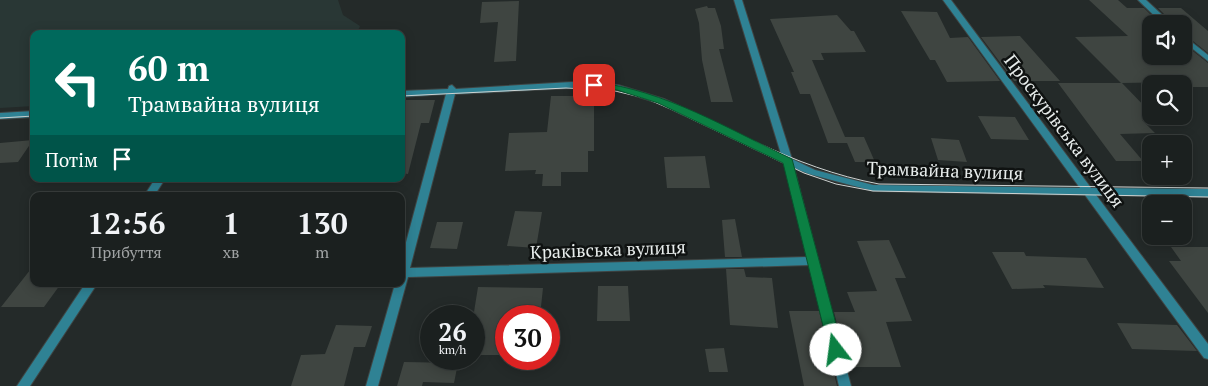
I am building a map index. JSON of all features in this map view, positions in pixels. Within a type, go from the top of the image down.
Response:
[{"type":"street","points":[[738,0],[788,161],[845,386]]},
{"type":"street","name":"Проскурівська вулиця","points":[[947,0],[1090,191],[1208,354]]},
{"type":"street","points":[[1142,0],[1158,15]]},
{"type":"street","points":[[1192,45],[1208,59]]},
{"type":"street","name":"Трамвайна вулиця","points":[[405,94],[451,89],[572,84],[618,88],[661,101],[788,161],[833,179],[873,188],[1208,193]]},
{"type":"street","points":[[405,268],[451,89]]},
{"type":"street","points":[[0,116],[30,114]]},
{"type":"street","name":"Краківська вулиця","points":[[405,280],[812,261]]},
{"type":"street","points":[[23,386],[89,287]]},
{"type":"street","points":[[372,386],[400,287]]},
{"type":"shaded area","points":[[0,0],[338,0],[343,15],[360,26],[358,30],[30,30],[30,106],[0,108]]},
{"type":"building","points":[[1089,0],[1118,0],[1127,8],[1144,8],[1151,15],[1142,15],[1142,65],[1192,65],[1192,50],[1208,63],[1208,87],[1192,87],[1192,75],[1142,75],[1142,83],[1121,83],[1075,37],[1128,36]]},
{"type":"building","points":[[519,1],[516,61],[494,62],[498,22],[480,23],[482,2]]},
{"type":"building","points":[[707,6],[708,8],[715,8],[721,26],[724,49],[719,49],[733,102],[711,102],[702,60],[699,23],[695,9]]},
{"type":"building","points":[[1158,8],[1181,8],[1189,15],[1165,15]]},
{"type":"building","points":[[901,11],[937,12],[950,38],[968,37],[1000,81],[947,82],[935,60],[930,60]]},
{"type":"building","points":[[837,15],[851,31],[854,31],[866,52],[821,53],[824,60],[812,60],[845,137],[864,137],[875,162],[855,162],[847,143],[828,143],[810,94],[800,94],[791,72],[794,72],[770,19]]},
{"type":"building","points":[[1192,17],[1208,31],[1208,53],[1192,40]]},
{"type":"building","points":[[1020,36],[1060,81],[1014,81],[981,37]]},
{"type":"building","points":[[1058,83],[1122,83],[1142,104],[1142,125],[1147,125],[1155,133],[1120,134],[1142,161],[1116,161]]},
{"type":"building","points":[[551,96],[594,96],[594,151],[588,151],[588,172],[561,172],[561,186],[542,186],[543,174],[535,174],[536,170],[505,171],[509,133],[547,132]]},
{"type":"building","points":[[405,100],[435,100],[429,123],[421,123],[408,174],[405,174]]},
{"type":"building","points":[[978,116],[1015,117],[1029,140],[991,139]]},
{"type":"building","points":[[931,138],[959,140],[967,162],[938,160]]},
{"type":"building","points":[[30,140],[30,144],[18,162],[0,163],[0,143]]},
{"type":"building","points":[[705,156],[710,188],[667,188],[664,157]]},
{"type":"building","points":[[515,211],[542,212],[536,248],[507,246]]},
{"type":"building","points":[[735,219],[742,257],[725,257],[722,220]]},
{"type":"building","points":[[437,222],[463,222],[457,249],[430,248]]},
{"type":"building","points":[[889,240],[906,278],[895,278],[912,321],[886,322],[901,367],[848,367],[834,312],[855,312],[847,292],[877,291],[857,241]]},
{"type":"building","points":[[1171,247],[1208,247],[1208,313],[1169,261],[1181,261]]},
{"type":"building","points":[[992,252],[1024,252],[1026,256],[1086,258],[1104,288],[1043,285],[1045,288],[1012,289]]},
{"type":"building","points":[[726,269],[744,269],[746,277],[772,278],[778,328],[730,325]]},
{"type":"building","points":[[30,270],[30,287],[59,287],[44,307],[1,307]]},
{"type":"building","points":[[598,286],[628,286],[630,321],[597,321]]},
{"type":"building","points":[[478,287],[543,288],[541,305],[495,305],[495,355],[485,355],[485,305],[475,305]]},
{"type":"building","points":[[789,311],[819,311],[837,386],[804,386]]},
{"type":"building","points":[[1117,323],[1177,325],[1197,351],[1132,349]]},
{"type":"building","points":[[336,325],[372,326],[365,347],[354,347],[344,386],[291,386],[301,355],[325,354]]},
{"type":"building","points":[[724,348],[728,372],[709,372],[705,349]]},
{"type":"building","points":[[404,362],[420,362],[420,370],[457,370],[454,383],[423,382],[422,386],[397,386]]},
{"type":"tram line","points":[[405,96],[566,88],[615,91],[645,98],[673,110],[804,173],[836,184],[873,191],[1208,197]]},
{"type":"tram line","points":[[0,118],[30,116]]},
{"type":"tram line","points":[[756,142],[816,167],[847,177],[879,184],[1208,188]]},
{"type":"route","points":[[594,85],[633,91],[661,101],[788,161],[836,350]]}]
